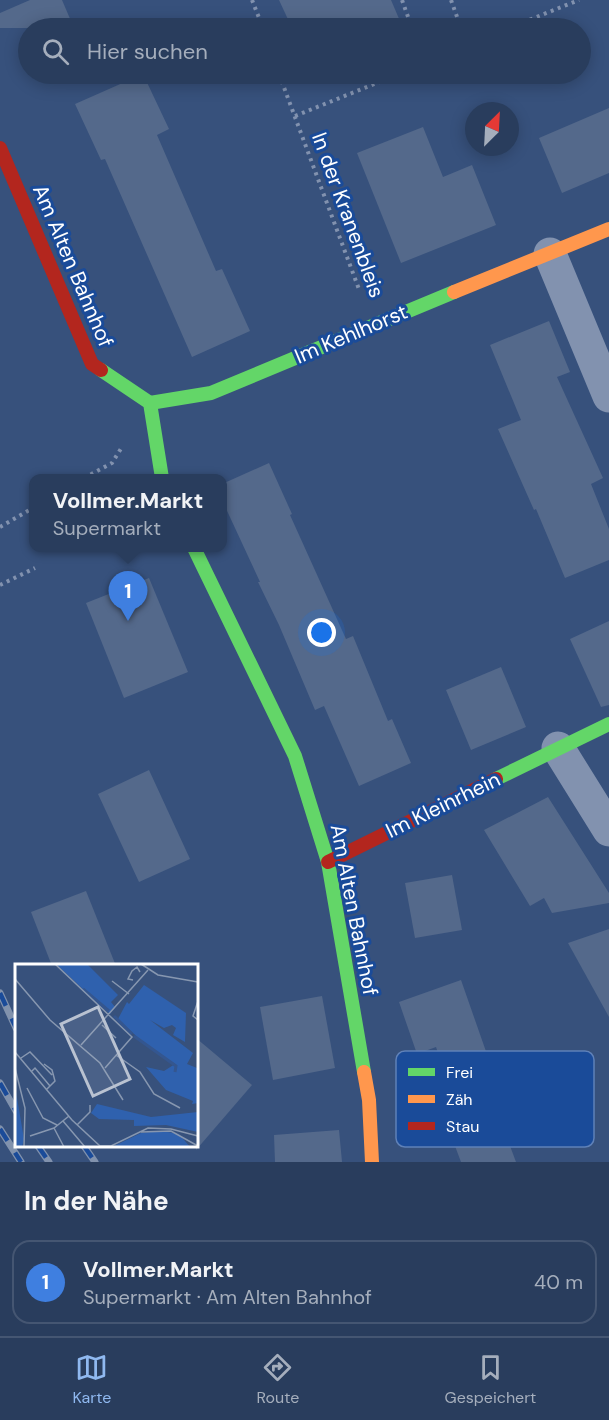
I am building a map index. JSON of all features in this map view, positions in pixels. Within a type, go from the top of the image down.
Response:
[{"type":"street","name":"Am Alten Bahnhof","points":[[0,148],[92,364],[150,403]]},
{"type":"street","name":"Im Kehlhorst","points":[[150,403],[211,393],[373,324],[609,229]]},
{"type":"street","points":[[550,254],[609,396]]},
{"type":"street","points":[[150,403],[161,474]]},
{"type":"street","name":"Am Alten Bahnhof","points":[[196,552],[295,756],[328,862],[369,1100],[372,1162]]},
{"type":"street","name":"Im Kleinrhein","points":[[328,862],[609,724]]},
{"type":"street","points":[[558,748],[609,830]]},
{"type":"path","points":[[252,0],[259,18]]},
{"type":"path","points":[[402,0],[408,18]]},
{"type":"path","points":[[451,0],[457,18]]},
{"type":"path","points":[[534,18],[579,0]]},
{"type":"path","name":"In der Kranenbleis","points":[[283,84],[373,324]]},
{"type":"path","name":"In der Kranenbleis","points":[[295,116],[374,84]]},
{"type":"path","points":[[0,527],[29,510]]},
{"type":"path","points":[[0,585],[35,568]]},
{"type":"building","points":[[30,0],[62,0],[70,18],[18,18],[18,28],[0,28],[0,13]]},
{"type":"building","points":[[279,0],[391,0],[399,18],[287,18]]},
{"type":"building","points":[[120,84],[148,84],[169,129],[157,135],[216,271],[222,269],[250,331],[192,357],[105,159],[101,160],[75,104]]},
{"type":"building","points":[[609,108],[609,173],[562,193],[539,138]]},
{"type":"building","points":[[423,127],[443,177],[472,165],[496,225],[401,263],[357,153]]},
{"type":"building","points":[[549,321],[570,372],[557,377],[603,478],[591,484],[609,529],[609,560],[565,578],[536,509],[534,510],[498,429],[521,420],[490,345]]},
{"type":"building","points":[[269,463],[346,639],[353,636],[388,721],[392,719],[411,763],[359,786],[324,706],[315,710],[227,511],[227,482]]},
{"type":"building","points":[[149,578],[188,672],[124,698],[86,603]]},
{"type":"building","points":[[609,621],[609,705],[601,707],[570,639]]},
{"type":"building","points":[[501,667],[526,727],[471,750],[446,690]]},
{"type":"building","points":[[149,770],[190,859],[139,882],[98,794]]},
{"type":"building","points":[[548,797],[609,893],[609,903],[552,913],[544,898],[530,906],[484,830]]},
{"type":"building","points":[[452,875],[462,930],[415,938],[405,883]]},
{"type":"building","points":[[86,891],[115,964],[51,964],[31,912]]},
{"type":"building","points":[[609,929],[609,1017],[568,943]]},
{"type":"building","points":[[461,980],[486,1051],[437,1051],[436,1047],[416,1051],[399,1002]]},
{"type":"building","points":[[322,996],[335,1068],[273,1080],[260,1007]]},
{"type":"building","points":[[198,1040],[252,1085],[196,1150],[198,1147]]},
{"type":"building","points":[[339,1130],[342,1162],[275,1162],[274,1135]]},
{"type":"building","points":[[455,1147],[510,1147],[516,1162],[461,1162]]},
{"type":"railway","points":[[0,993],[15,1026]]},
{"type":"railway","points":[[0,1083],[15,1109]]},
{"type":"railway","points":[[0,1129],[21,1162]]},
{"type":"railway","points":[[39,1147],[49,1162]]},
{"type":"railway","points":[[85,1147],[95,1162]]},
{"type":"traffic: fast","points":[[150,403],[211,393],[454,292]]},
{"type":"traffic: fast","points":[[101,370],[150,403],[161,474]]},
{"type":"traffic: fast","points":[[196,552],[295,756],[328,862],[364,1072]]},
{"type":"traffic: fast","points":[[496,779],[609,724]]},
{"type":"traffic: slow","points":[[454,292],[609,229]]},
{"type":"traffic: slow","points":[[364,1072],[369,1100],[372,1162]]},
{"type":"traffic: jam","points":[[0,148],[92,364],[101,370]]},
{"type":"traffic: jam","points":[[328,862],[496,779]]},
{"type":"place","name":"Vollmer.Markt","points":[[128,621]]}]
